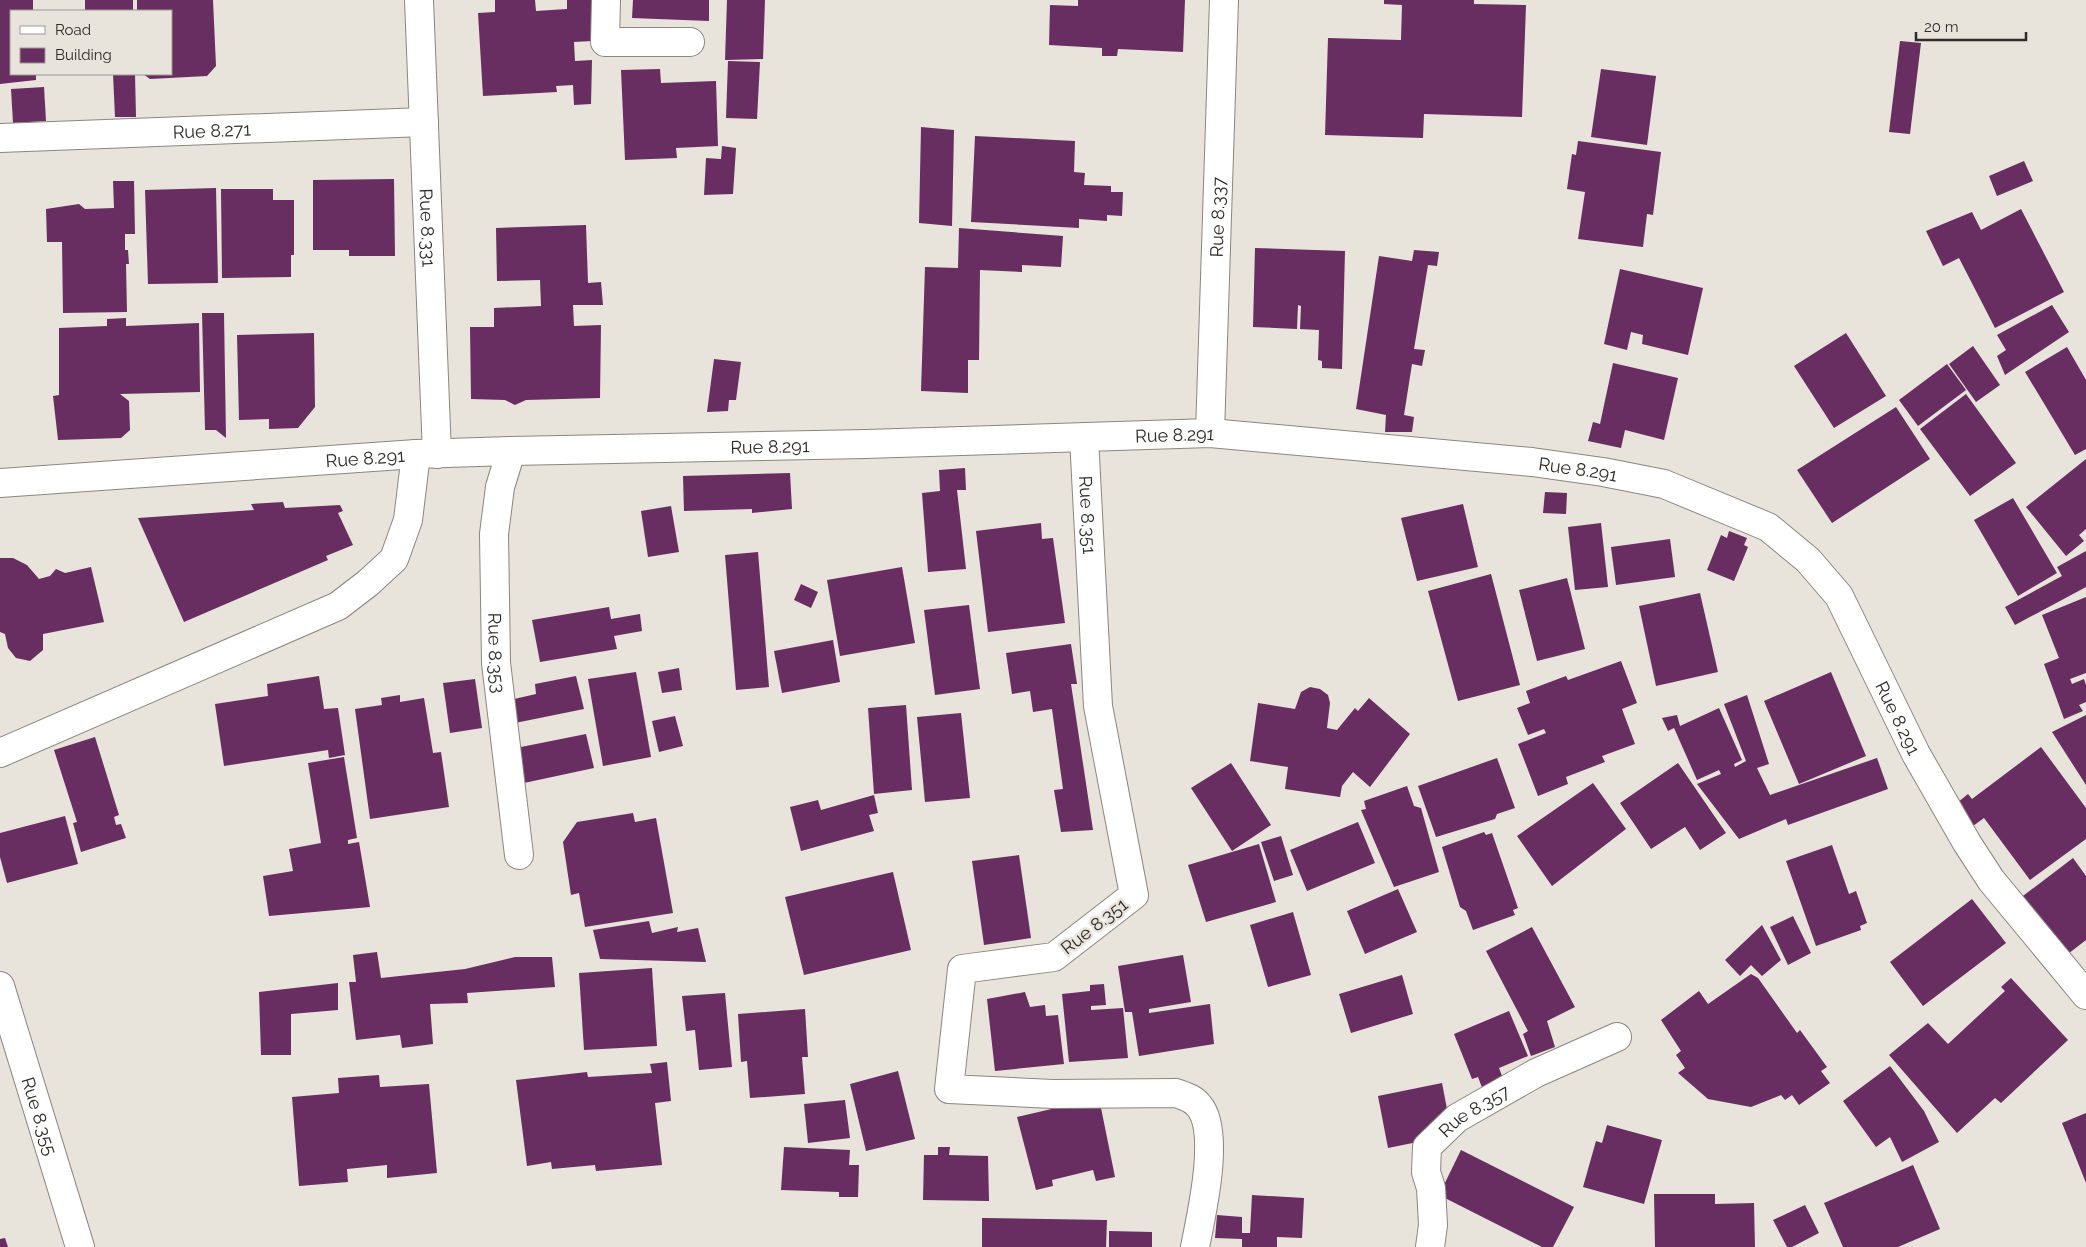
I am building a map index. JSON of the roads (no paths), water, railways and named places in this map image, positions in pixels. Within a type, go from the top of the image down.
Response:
[{"type":"street","name":"Rue 8.331","points":[[0,754],[338,606],[368,583],[394,559],[408,520],[426,454],[424,122],[419,0]]},
{"type":"street","points":[[606,0],[605,42],[690,42]]},
{"type":"street","name":"Rue 8.337","points":[[1210,433],[1224,0]]},
{"type":"street","name":"Rue 8.271","points":[[0,138],[424,122]]},
{"type":"street","name":"Rue 8.291","points":[[0,483],[511,450],[649,449],[1210,433],[1532,462],[1603,472],[1664,484],[1768,528],[1808,560],[1839,596],[1916,754],[1967,843],[1990,880],[2086,995]]},
{"type":"street","name":"Rue 8.351","points":[[1084,437],[1098,706],[1134,895],[1054,957],[962,969],[949,1089],[1054,1094],[1176,1093],[1190,1098],[1200,1106],[1206,1120],[1209,1141],[1208,1178],[1194,1247]]},
{"type":"street","name":"Rue 8.353","points":[[511,450],[500,487],[494,534],[496,663],[519,855]]},
{"type":"street","name":"Rue 8.355","points":[[0,986],[80,1247]]},
{"type":"street","name":"Rue 8.357","points":[[1430,1247],[1433,1225],[1431,1188],[1426,1172],[1427,1146],[1457,1118],[1536,1073],[1617,1037]]}]
